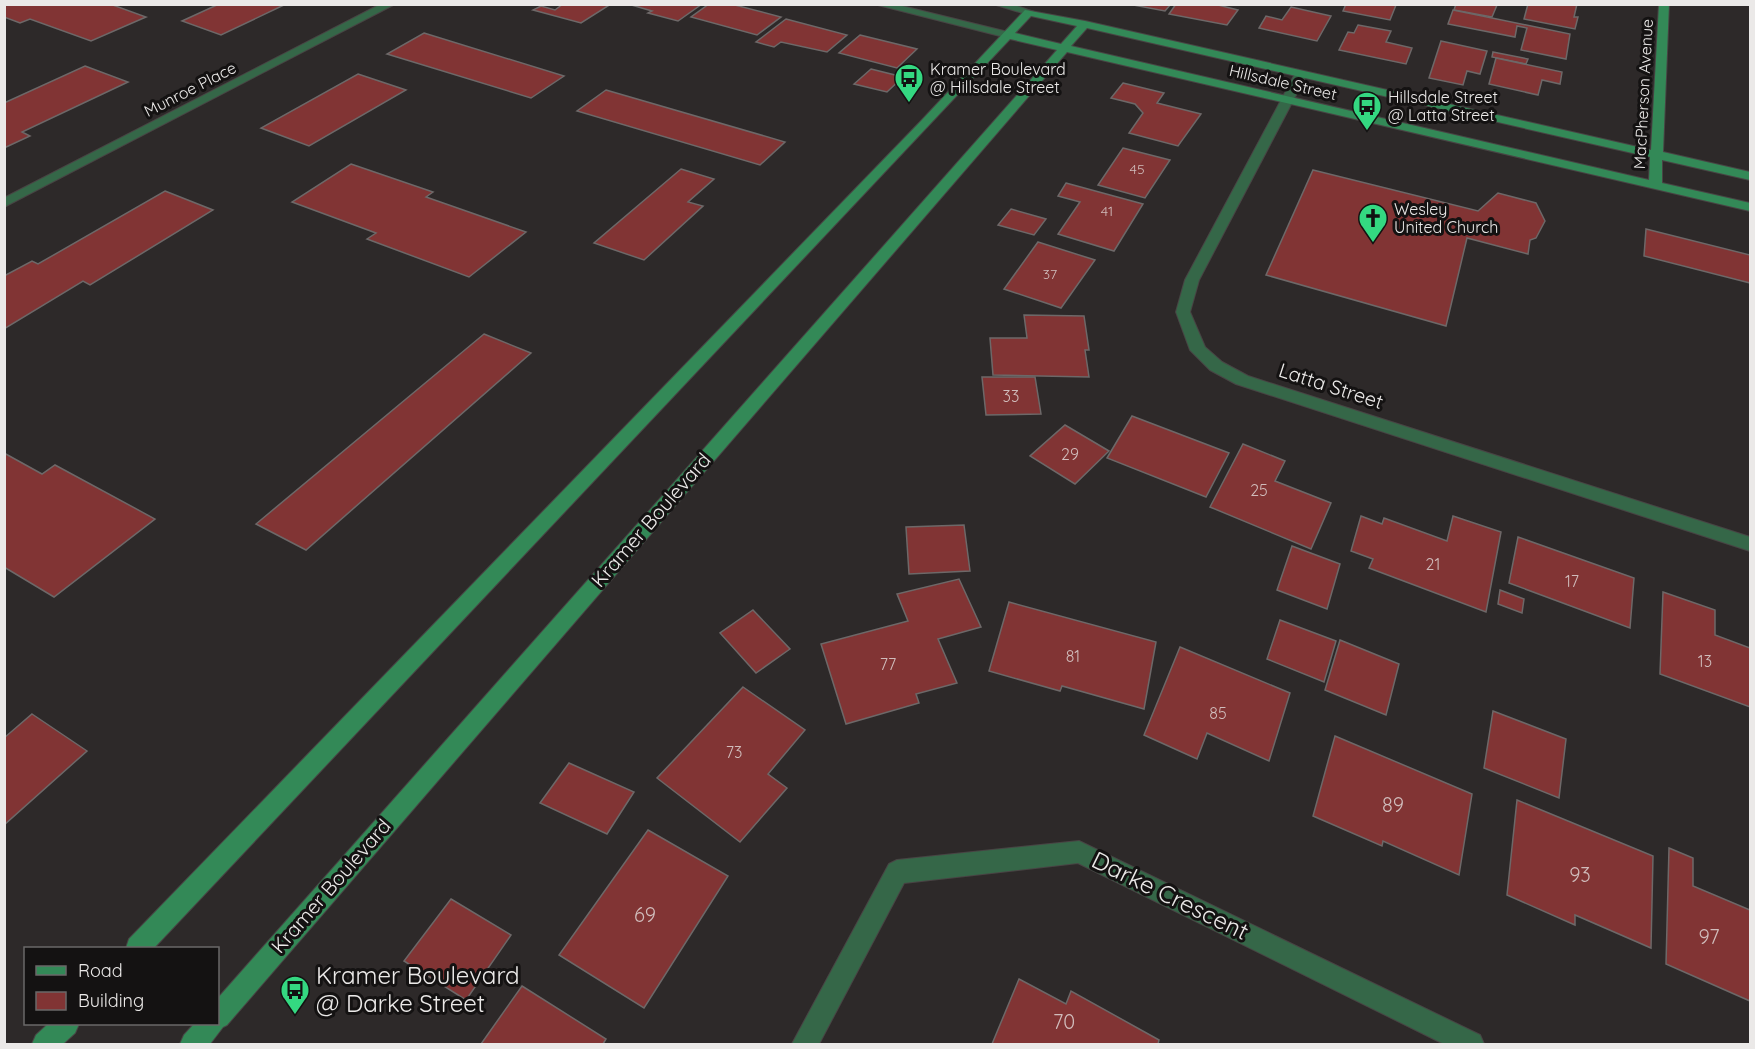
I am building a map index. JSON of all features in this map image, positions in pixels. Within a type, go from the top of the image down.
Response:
[{"type":"street","name":"Munroe Place","points":[[4,203],[390,4]]},
{"type":"street","name":"Hillsdale Street","points":[[879,4],[1064,49],[1750,207]]},
{"type":"street","name":"Hillsdale Street","points":[[999,4],[1750,176]]},
{"type":"street","name":"MacPherson Avenue","points":[[1655,184],[1664,4]]},
{"type":"street","points":[[139,947],[1029,12]]},
{"type":"street","name":"Kramer Boulevard","points":[[219,1015],[1085,24]]},
{"type":"street","name":"Latta Street","points":[[1301,74],[1192,280],[1183,312],[1198,350],[1216,366],[1242,380],[1750,544]]},
{"type":"street","name":"Darke Crescent","points":[[805,1044],[897,872],[1079,852],[1471,1044]]},
{"type":"street","points":[[45,1044],[64,1025]]},
{"type":"street","points":[[193,1044],[209,1025]]},
{"type":"building","points":[[4,4],[110,4],[146,17],[91,41],[30,19],[20,23],[4,17]]},
{"type":"building","points":[[219,4],[286,4],[221,35],[182,21]]},
{"type":"building","points":[[563,4],[611,4],[581,23],[533,10],[541,6],[555,10]]},
{"type":"building","points":[[628,4],[702,4],[678,21],[648,13],[652,11]]},
{"type":"building","points":[[709,4],[731,4],[781,17],[757,35],[691,17]]},
{"type":"building","points":[[1128,4],[1171,4],[1165,11]]},
{"type":"building","points":[[1176,4],[1214,4],[1238,10],[1227,25],[1169,14]]},
{"type":"building","points":[[1346,4],[1396,5],[1390,20],[1343,11]]},
{"type":"building","points":[[1456,4],[1497,5],[1492,17],[1454,10]]},
{"type":"building","points":[[1528,4],[1577,4],[1574,17],[1578,17],[1575,29],[1524,19]]},
{"type":"building","points":[[1291,7],[1331,16],[1317,41],[1259,28],[1266,16],[1282,20]]},
{"type":"building","points":[[1453,10],[1570,34],[1566,59],[1521,50],[1527,28],[1517,26],[1515,37],[1448,24]]},
{"type":"building","points":[[786,19],[847,35],[827,52],[781,42],[774,47],[756,42]]},
{"type":"building","points":[[1358,25],[1391,31],[1386,42],[1412,48],[1406,64],[1339,50],[1348,32],[1354,33]]},
{"type":"building","points":[[424,33],[564,76],[531,98],[387,54]]},
{"type":"building","points":[[860,35],[917,49],[897,68],[839,53]]},
{"type":"building","points":[[1441,41],[1487,51],[1480,74],[1467,71],[1463,85],[1429,78]]},
{"type":"building","points":[[1493,52],[1528,59],[1526,64],[1492,57]]},
{"type":"building","points":[[1496,58],[1562,72],[1560,84],[1542,80],[1538,95],[1489,84]]},
{"type":"building","points":[[85,66],[128,82],[22,132],[30,136],[4,148],[4,103]]},
{"type":"building","points":[[871,69],[903,77],[887,92],[854,84]]},
{"type":"building","points":[[358,74],[406,90],[309,146],[261,128]]},
{"type":"building","points":[[1123,83],[1164,93],[1157,103],[1201,114],[1178,146],[1129,133],[1143,113],[1135,104],[1111,98]]},
{"type":"building","points":[[606,90],[785,142],[760,165],[577,111]]},
{"type":"building","points":[[1123,148],[1170,160],[1145,198],[1098,185]]},
{"type":"building","points":[[351,164],[433,192],[426,197],[526,232],[469,277],[367,239],[376,233],[292,202]]},
{"type":"building","points":[[681,169],[714,179],[688,202],[703,206],[644,260],[594,243]]},
{"type":"building","name":"Wesley United Church","points":[[1313,170],[1478,211],[1498,193],[1536,203],[1545,221],[1536,238],[1530,240],[1528,254],[1467,238],[1446,326],[1266,275]]},
{"type":"building","points":[[1066,183],[1143,204],[1114,251],[1058,234],[1080,202],[1058,196]]},
{"type":"building","points":[[165,191],[213,210],[90,285],[83,281],[4,329],[4,276],[32,261],[38,264]]},
{"type":"building","points":[[1011,209],[1046,219],[1034,235],[998,225]]},
{"type":"building","points":[[1646,229],[1750,255],[1750,283],[1644,256]]},
{"type":"building","points":[[1038,242],[1095,260],[1061,308],[1004,289]]},
{"type":"building","points":[[1024,315],[1084,316],[1089,350],[1085,350],[1089,377],[993,375],[990,338],[1027,338]]},
{"type":"building","points":[[484,334],[531,353],[306,550],[256,524]]},
{"type":"building","points":[[982,377],[1035,377],[1041,414],[986,415]]},
{"type":"building","points":[[1132,416],[1229,453],[1206,497],[1107,458]]},
{"type":"building","points":[[1065,425],[1109,451],[1075,484],[1030,456]]},
{"type":"building","points":[[1243,444],[1285,461],[1275,481],[1331,503],[1311,549],[1210,507]]},
{"type":"building","points":[[4,453],[42,474],[55,465],[155,519],[54,597],[4,567]]},
{"type":"building","points":[[1361,516],[1382,524],[1384,518],[1447,541],[1453,516],[1501,532],[1486,612],[1369,568],[1373,559],[1351,551]]},
{"type":"building","points":[[964,525],[970,571],[909,574],[906,527]]},
{"type":"building","points":[[1518,537],[1634,578],[1630,628],[1509,583]]},
{"type":"building","points":[[1292,546],[1340,564],[1327,609],[1277,590]]},
{"type":"building","points":[[959,579],[981,627],[938,639],[957,683],[916,694],[919,703],[846,724],[821,644],[908,621],[897,594]]},
{"type":"building","points":[[1500,590],[1524,599],[1522,613],[1498,604]]},
{"type":"building","points":[[1663,592],[1715,610],[1715,635],[1750,648],[1750,707],[1660,674]]},
{"type":"building","points":[[1009,602],[1156,642],[1144,709],[1062,686],[1060,691],[989,671]]},
{"type":"building","points":[[753,610],[790,649],[756,673],[720,633]]},
{"type":"building","points":[[1280,620],[1336,641],[1324,682],[1267,659]]},
{"type":"building","points":[[1340,640],[1399,664],[1386,715],[1325,690]]},
{"type":"building","points":[[1180,647],[1290,693],[1269,761],[1207,733],[1197,759],[1144,735]]},
{"type":"building","points":[[743,687],[805,730],[768,774],[787,788],[740,842],[657,778]]},
{"type":"building","points":[[1493,711],[1566,739],[1559,798],[1484,768]]},
{"type":"building","points":[[32,714],[87,751],[4,825],[4,738]]},
{"type":"building","points":[[1335,736],[1472,794],[1459,875],[1383,841],[1382,846],[1313,816]]},
{"type":"building","points":[[569,763],[634,792],[607,834],[540,803]]},
{"type":"building","points":[[1517,800],[1653,856],[1651,948],[1575,915],[1575,925],[1507,895]]},
{"type":"building","points":[[648,830],[728,876],[644,1008],[559,955]]},
{"type":"building","points":[[1669,848],[1693,858],[1693,886],[1750,910],[1750,1001],[1666,964]]},
{"type":"building","points":[[451,899],[511,935],[466,1000],[404,961]]},
{"type":"building","points":[[1019,979],[1066,1004],[1071,991],[1159,1040],[1158,1044],[992,1044]]},
{"type":"building","points":[[522,986],[606,1039],[603,1044],[481,1044]]},
{"type":"place","name":"Kramer Boulevard @ Hillsdale Street","points":[[909,104]]},
{"type":"place","name":"Hillsdale Street @ Latta Street","points":[[1367,132]]},
{"type":"place","name":"Wesley United Church","points":[[1373,244]]},
{"type":"place","name":"Kramer Boulevard @ Darke Street","points":[[295,1016]]}]
